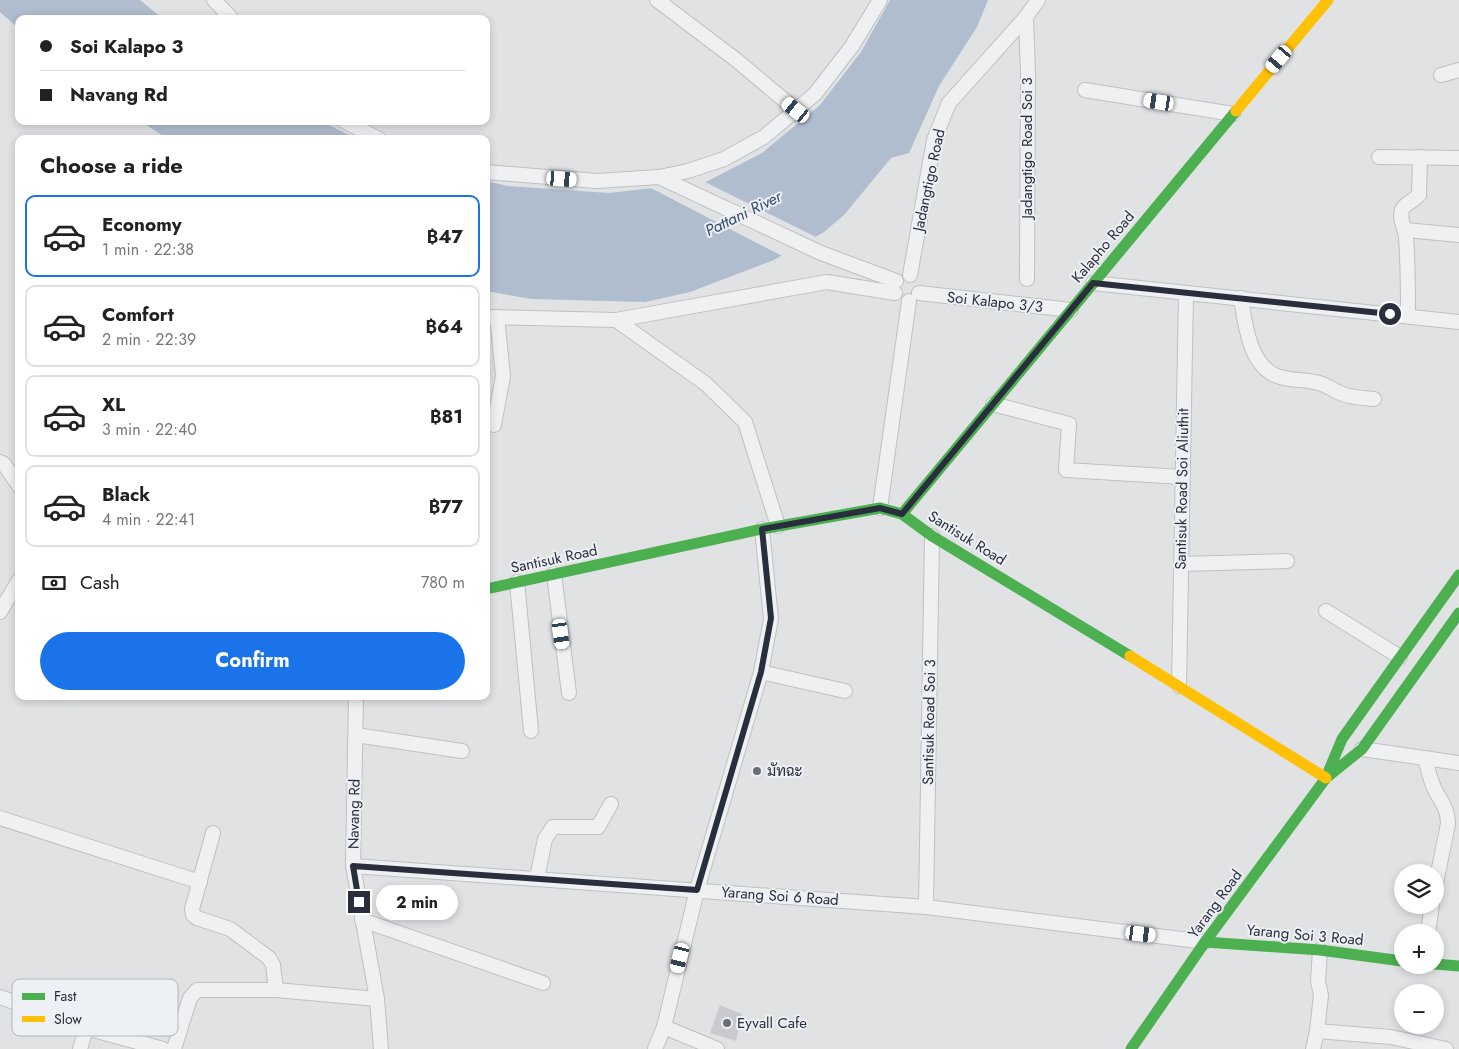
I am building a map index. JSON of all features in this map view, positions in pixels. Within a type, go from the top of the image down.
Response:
[{"type":"street","points":[[214,0],[228,15]]},
{"type":"street","points":[[657,0],[735,59],[796,110]]},
{"type":"street","points":[[490,172],[597,181],[664,180],[724,159],[764,137],[815,94],[852,46],[880,0]]},
{"type":"street","name":"Jadangtigo Road","points":[[910,275],[934,140],[949,103],[1026,17],[1038,0]]},
{"type":"street","name":"Kalapho Road","points":[[902,514],[1328,0]]},
{"type":"street","name":"Jadangtigo Road Soi 3","points":[[1026,17],[1028,72],[1027,279]]},
{"type":"street","points":[[1441,75],[1459,70]]},
{"type":"street","points":[[1085,90],[1233,114]]},
{"type":"street","points":[[352,125],[371,135]]},
{"type":"street","points":[[1379,157],[1459,158]]},
{"type":"street","points":[[1408,316],[1406,230],[1401,220],[1402,211],[1406,204],[1419,195],[1420,158]]},
{"type":"street","points":[[664,180],[895,287],[900,299],[914,297]]},
{"type":"street","points":[[1406,230],[1459,235]]},
{"type":"street","points":[[827,282],[836,260]]},
{"type":"street","points":[[880,508],[914,297],[920,288],[918,280],[910,275],[902,276],[895,287]]},
{"type":"street","points":[[494,425],[503,376],[492,317],[616,320],[827,282],[895,287]]},
{"type":"street","points":[[1093,283],[1459,322]]},
{"type":"street","name":"Santisuk Road Soi Aliuthit","points":[[1179,686],[1186,292]]},
{"type":"street","name":"Soi Kalapo 3/3","points":[[914,297],[1071,310]]},
{"type":"street","points":[[1241,298],[1246,328],[1252,348],[1261,364],[1272,374],[1322,384],[1341,394],[1353,397],[1374,399]]},
{"type":"street","points":[[616,320],[706,384],[745,422],[778,526]]},
{"type":"street","points":[[993,404],[1069,424],[1066,470],[1182,477]]},
{"type":"street","points":[[0,462],[4,464],[15,480]]},
{"type":"street","name":"Santisuk Road","points":[[490,587],[762,529],[880,508],[902,514],[932,536],[1326,778]]},
{"type":"street","points":[[655,1049],[664,1027],[697,890],[761,672],[771,618],[762,529]]},
{"type":"street","name":"Santisuk Road Soi 3","points":[[926,907],[932,536]]},
{"type":"street","points":[[1181,564],[1287,561]]},
{"type":"street","points":[[554,574],[569,693]]},
{"type":"street","name":"Yarang Road","points":[[1326,778],[1342,739],[1459,575]]},
{"type":"street","points":[[517,582],[531,731]]},
{"type":"street","points":[[0,612],[15,587]]},
{"type":"street","points":[[1326,611],[1400,658]]},
{"type":"street","name":"Yarang Road","points":[[1131,1049],[1205,942],[1326,778],[1362,748],[1459,613]]},
{"type":"street","points":[[761,672],[844,691]]},
{"type":"street","name":"Navang Rd","points":[[356,700],[353,866],[377,999],[381,1049]]},
{"type":"street","points":[[356,735],[462,751]]},
{"type":"street","points":[[1362,748],[1459,764]]},
{"type":"street","points":[[1426,758],[1428,772],[1435,790],[1446,805],[1448,814],[1448,824],[1440,864]]},
{"type":"street","points":[[537,878],[545,838],[553,827],[598,827],[611,804]]},
{"type":"street","points":[[0,818],[200,882]]},
{"type":"street","points":[[213,833],[192,909],[193,915],[230,929],[269,958],[273,966],[276,990]]},
{"type":"street","name":"Yarang Soi 6 Road","points":[[353,866],[926,907],[1205,942]]},
{"type":"street","points":[[362,920],[543,983]]},
{"type":"street","name":"Yarang Soi 3 Road","points":[[1205,942],[1320,950],[1394,960]]},
{"type":"street","points":[[1312,1049],[1317,1031],[1321,995],[1318,981],[1320,950]]},
{"type":"street","points":[[1444,965],[1459,966]]},
{"type":"street","points":[[174,1049],[190,998],[197,990],[276,990],[377,999]]},
{"type":"street","points":[[0,997],[12,1001]]},
{"type":"street","points":[[664,1027],[717,1049]]},
{"type":"street","points":[[1317,1031],[1391,1037],[1446,1049]]},
{"type":"street","points":[[80,1049],[84,1036]]},
{"type":"street","points":[[115,1036],[163,1049]]},
{"type":"water","points":[[0,0],[140,0],[158,15],[15,15],[15,25],[0,12]]},
{"type":"water","name":"Pattani River","points":[[890,0],[988,0],[977,27],[939,86],[909,153],[891,158],[844,215],[824,232],[774,260],[690,292],[645,302],[531,299],[490,292],[490,182],[508,186],[609,193],[706,182],[762,153],[820,105],[861,52]]},
{"type":"water","points":[[146,125],[329,125],[349,135],[162,135]]},
{"type":"pier","points":[[701,180],[818,238],[784,257],[647,186]]},
{"type":"building","name":"Eyvall Cafe","points":[[720,1005],[742,1014],[736,1041],[710,1033]]},
{"type":"traffic: fast","points":[[902,514],[1236,111]]},
{"type":"traffic: fast","points":[[490,588],[762,529],[880,508],[902,514],[932,536],[1130,656]]},
{"type":"traffic: fast","points":[[1327,775],[1342,739],[1459,575]]},
{"type":"traffic: fast","points":[[1131,1049],[1205,942],[1326,778],[1362,749],[1459,613]]},
{"type":"traffic: fast","points":[[1205,942],[1320,950],[1394,960]]},
{"type":"traffic: fast","points":[[1444,965],[1459,966]]},
{"type":"traffic: slow","points":[[1236,111],[1328,0]]},
{"type":"traffic: slow","points":[[1130,656],[1326,778]]},
{"type":"place","name":"มัทฉะ","points":[[757,771]]},
{"type":"place","name":"Eyvall Cafe","points":[[727,1023]]},
{"type":"route","points":[[359,902],[353,866],[697,890],[761,672],[771,618],[762,529],[880,508],[902,514],[1093,283],[1390,314]]}]
